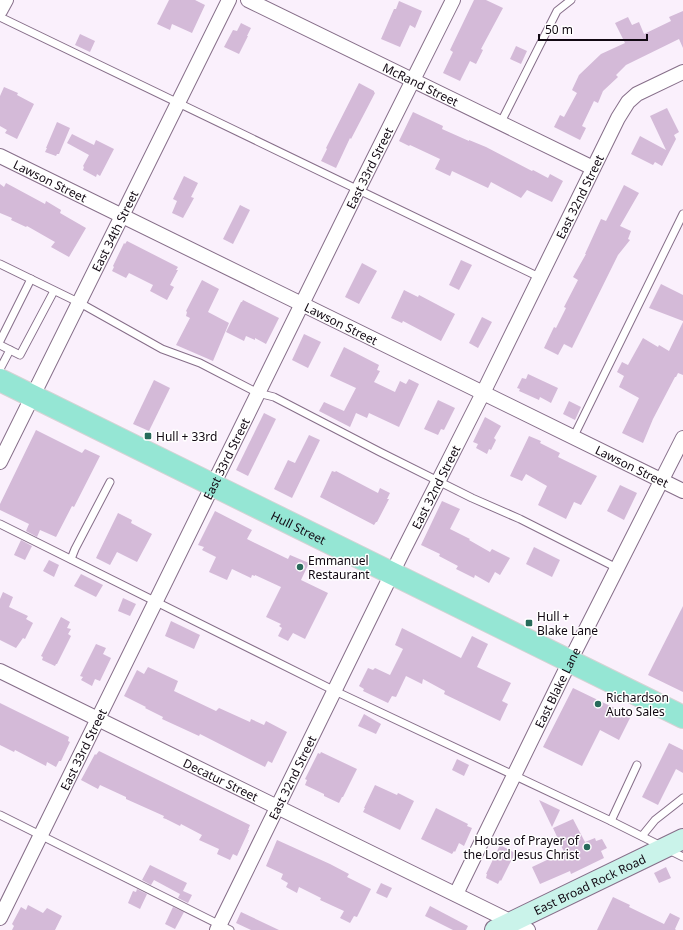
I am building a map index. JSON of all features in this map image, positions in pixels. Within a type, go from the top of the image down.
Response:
[{"type":"main road","name":"Hull Street","points":[[0,380],[683,717]]},
{"type":"main road","name":"East Broad Rock Road","points":[[512,927],[683,839]]},
{"type":"street","points":[[0,11],[6,0]]},
{"type":"street","name":"East 34th Street","points":[[0,462],[229,0]]},
{"type":"street","name":"McRand Street","points":[[248,0],[593,168]]},
{"type":"street","name":"East 33rd Street","points":[[0,918],[452,0]]},
{"type":"street","name":"East 32nd Street","points":[[222,928],[276,808],[618,118],[628,102],[637,94],[683,72]]},
{"type":"street","name":"Lawson Street","points":[[0,156],[683,491]]},
{"type":"street","name":"East Blake Lane","points":[[456,894],[570,661],[683,438]]},
{"type":"street","name":"Decatur Street","points":[[0,671],[276,808],[456,894],[512,927]]},
{"type":"lane","points":[[500,124],[557,11],[571,0]]},
{"type":"lane","points":[[0,17],[539,277]]},
{"type":"lane","points":[[573,438],[683,214]]},
{"type":"lane","points":[[0,264],[80,303],[162,349],[200,362],[258,393],[274,397],[472,498],[520,519],[617,568]]},
{"type":"lane","points":[[0,341],[31,279]]},
{"type":"lane","points":[[0,345],[20,355],[54,291]]},
{"type":"lane","points":[[0,369],[10,350]]},
{"type":"lane","points":[[71,559],[110,482]]},
{"type":"lane","points":[[0,524],[334,691],[611,820],[683,858]]},
{"type":"lane","points":[[611,820],[637,765]]},
{"type":"lane","points":[[642,836],[655,820],[683,798]]},
{"type":"lane","points":[[0,815],[41,834],[222,928]]},
{"type":"building","points":[[169,0],[195,0],[205,5],[192,33],[172,24],[170,30],[157,24]]},
{"type":"building","points":[[474,0],[486,0],[503,8],[481,49],[483,50],[476,64],[470,61],[460,81],[443,73],[453,52],[450,50]]},
{"type":"building","points":[[399,1],[422,11],[415,28],[410,25],[400,47],[381,39]]},
{"type":"building","points":[[683,11],[683,48],[679,39],[626,65],[616,75],[618,77],[603,91],[598,103],[594,101],[582,126],[586,128],[580,140],[554,127],[560,115],[564,117],[577,93],[572,90],[579,75],[601,54],[625,43],[615,23],[628,17],[632,25],[639,22],[644,34],[671,21],[669,17]]},
{"type":"building","points":[[241,23],[251,28],[239,54],[224,47],[233,30],[237,31]]},
{"type":"building","points":[[80,34],[95,41],[90,52],[75,45]]},
{"type":"building","points":[[516,46],[527,51],[521,64],[510,59]]},
{"type":"building","points":[[359,83],[375,93],[351,139],[350,138],[336,168],[321,161]]},
{"type":"building","points":[[4,87],[18,93],[17,95],[34,104],[17,139],[5,133],[7,130],[0,126],[0,96]]},
{"type":"building","points":[[667,108],[679,132],[674,135],[676,139],[662,166],[655,162],[653,165],[631,154],[640,136],[666,150],[650,116]]},
{"type":"building","points":[[413,112],[443,126],[442,129],[486,147],[532,171],[533,170],[548,178],[550,174],[563,181],[552,202],[527,190],[521,198],[491,182],[488,188],[452,171],[450,176],[435,169],[440,159],[399,141]]},
{"type":"building","points":[[57,122],[70,128],[59,154],[56,156],[45,152]]},
{"type":"building","points":[[72,134],[94,145],[96,140],[114,149],[100,176],[97,174],[96,177],[83,170],[83,166],[89,155],[67,143]]},
{"type":"building","points":[[184,176],[198,183],[191,197],[194,198],[183,218],[172,213],[177,201],[173,199]]},
{"type":"building","points":[[6,183],[45,204],[46,201],[61,210],[60,213],[86,228],[69,257],[51,247],[55,242],[0,213],[0,184],[4,187]]},
{"type":"building","points":[[624,185],[639,193],[620,226],[631,231],[628,239],[630,240],[618,255],[572,348],[564,344],[558,355],[544,348],[554,327],[556,328],[566,308],[564,307],[578,280],[573,277],[586,254],[601,219],[606,221]]},
{"type":"building","points":[[240,205],[250,210],[233,244],[223,239]]},
{"type":"building","points":[[127,241],[178,267],[176,270],[178,270],[170,285],[174,287],[167,300],[150,291],[153,285],[129,273],[126,278],[112,271],[124,243],[125,244]]},
{"type":"building","points":[[461,260],[472,265],[459,290],[449,285]]},
{"type":"building","points":[[362,263],[377,271],[359,304],[345,297]]},
{"type":"building","points":[[202,280],[219,289],[208,312],[229,323],[213,361],[176,345],[190,318],[186,316],[186,311]]},
{"type":"building","points":[[661,284],[683,295],[683,321],[649,308]]},
{"type":"building","points":[[404,290],[418,297],[419,295],[455,314],[441,341],[403,321],[402,323],[391,318]]},
{"type":"building","points":[[243,300],[279,318],[266,344],[255,338],[255,340],[246,336],[244,341],[226,332]]},
{"type":"building","points":[[482,317],[492,322],[478,348],[469,343]]},
{"type":"building","points":[[683,322],[683,375],[678,373],[675,377],[653,419],[643,443],[622,433],[639,398],[619,387],[624,376],[617,372],[622,362],[628,365],[643,338],[658,347],[659,345],[669,351]]},
{"type":"building","points":[[304,334],[321,342],[308,368],[292,360]]},
{"type":"building","points":[[344,347],[379,365],[377,370],[380,371],[374,382],[395,392],[400,381],[406,384],[409,379],[419,384],[399,427],[369,413],[367,418],[356,413],[350,427],[319,411],[324,402],[344,411],[356,388],[330,376]]},
{"type":"building","points":[[528,374],[558,388],[551,403],[540,397],[539,400],[519,391],[520,389],[517,388],[522,378],[526,379]]},
{"type":"building","points":[[154,380],[170,388],[149,431],[133,424]]},
{"type":"building","points":[[438,400],[455,408],[444,430],[441,429],[438,435],[424,429]]},
{"type":"building","points":[[569,401],[581,407],[575,420],[563,414]]},
{"type":"building","points":[[264,413],[276,419],[248,476],[236,470]]},
{"type":"building","points":[[485,417],[501,426],[494,438],[496,440],[491,450],[489,449],[487,454],[476,448],[478,444],[473,442]]},
{"type":"building","points":[[36,430],[82,453],[85,449],[100,456],[74,507],[72,506],[56,537],[40,530],[37,537],[26,531],[29,524],[0,510],[0,504]]},
{"type":"building","points":[[309,435],[320,440],[292,498],[274,489],[288,460],[295,463]]},
{"type":"building","points":[[529,436],[541,441],[540,443],[560,453],[558,457],[597,476],[581,505],[574,502],[566,519],[538,505],[547,486],[526,474],[522,481],[510,476]]},
{"type":"building","points":[[332,471],[336,471],[378,493],[380,488],[390,493],[387,499],[389,499],[374,525],[320,497]]},
{"type":"building","points":[[620,485],[637,493],[624,520],[607,511]]},
{"type":"building","points":[[442,501],[460,509],[450,529],[470,539],[469,540],[490,552],[492,549],[510,558],[500,575],[495,572],[489,583],[475,575],[474,578],[456,569],[458,566],[439,556],[440,554],[421,545]]},
{"type":"building","points":[[215,511],[252,530],[247,539],[288,559],[290,555],[309,563],[301,580],[328,593],[305,639],[293,633],[288,641],[278,636],[282,628],[279,626],[281,624],[266,617],[281,587],[255,575],[252,575],[251,578],[232,569],[227,580],[209,572],[216,557],[202,550],[204,547],[198,545]]},
{"type":"building","points":[[118,513],[132,520],[131,523],[152,534],[137,562],[117,552],[110,565],[96,558]]},
{"type":"building","points":[[21,540],[32,546],[25,560],[14,555]]},
{"type":"building","points":[[534,547],[560,560],[552,577],[526,564]]},
{"type":"building","points":[[49,560],[59,565],[54,577],[43,571]]},
{"type":"building","points":[[81,574],[103,585],[96,597],[74,586]]},
{"type":"building","points":[[3,592],[13,597],[9,607],[28,616],[26,619],[33,623],[25,639],[23,638],[16,648],[0,640],[0,599]]},
{"type":"building","points":[[123,598],[136,604],[130,616],[118,611]]},
{"type":"building","points":[[683,606],[683,692],[648,675]]},
{"type":"building","points":[[61,617],[70,622],[67,628],[71,629],[68,634],[71,636],[55,666],[42,660],[43,657],[41,656]]},
{"type":"building","points":[[171,621],[200,635],[194,649],[165,636]]},
{"type":"building","points":[[402,628],[461,658],[472,636],[488,644],[477,667],[511,683],[502,701],[508,704],[500,721],[444,694],[445,691],[423,679],[422,684],[406,676],[396,697],[392,696],[388,703],[363,691],[364,689],[359,686],[368,668],[373,670],[375,668],[390,675],[403,649],[395,645]]},
{"type":"building","points":[[96,644],[106,648],[103,654],[111,658],[100,681],[95,679],[92,686],[81,680],[83,677],[80,676]]},
{"type":"building","points":[[148,667],[178,681],[174,691],[216,711],[219,708],[250,722],[251,719],[264,725],[266,721],[287,732],[272,763],[268,761],[265,767],[200,734],[199,736],[162,719],[163,717],[124,696],[137,670],[144,674]]},
{"type":"building","points":[[573,688],[631,716],[619,740],[600,730],[582,766],[543,747]]},
{"type":"building","points":[[0,703],[69,737],[68,741],[70,742],[61,761],[59,761],[56,767],[47,762],[46,766],[15,750],[14,752],[0,745]]},
{"type":"building","points":[[364,714],[381,724],[376,734],[358,726]]},
{"type":"building","points":[[669,743],[683,750],[683,773],[676,769],[658,805],[642,797]]},
{"type":"building","points":[[99,751],[250,825],[237,856],[233,854],[230,860],[217,854],[219,849],[199,840],[202,835],[181,824],[180,826],[163,818],[164,816],[126,799],[126,797],[100,785],[98,789],[81,780],[95,754],[96,755]]},
{"type":"building","points":[[321,752],[357,769],[339,803],[305,785],[307,780],[305,779],[318,753],[320,754]]},
{"type":"building","points":[[457,759],[469,765],[464,776],[452,770]]},
{"type":"building","points":[[375,785],[397,795],[398,793],[414,801],[400,830],[363,812]]},
{"type":"building","points":[[539,800],[560,810],[552,827]]},
{"type":"building","points":[[436,808],[468,824],[467,826],[472,828],[464,846],[459,843],[455,852],[454,851],[452,854],[421,839]]},
{"type":"building","name":"House of Prayer of the Lord Jesus Christ","points":[[573,819],[585,842],[595,838],[596,841],[602,839],[607,848],[601,851],[604,858],[571,874],[570,871],[540,884],[532,867],[564,852],[553,828]]},
{"type":"building","points":[[277,840],[330,864],[349,874],[347,877],[371,889],[357,917],[354,916],[350,923],[340,918],[344,911],[320,900],[321,898],[299,887],[297,893],[286,887],[288,883],[281,879],[283,874],[266,866]]},
{"type":"building","points":[[500,845],[515,853],[498,884],[486,878],[486,874]]},
{"type":"building","points":[[150,865],[187,883],[183,891],[192,895],[188,903],[178,898],[180,894],[154,880],[151,885],[142,880]]},
{"type":"building","points":[[666,867],[671,878],[659,883],[654,873]]},
{"type":"building","points":[[381,883],[392,888],[387,898],[376,893]]},
{"type":"building","points":[[137,889],[147,894],[140,909],[128,903],[133,891],[136,892]]},
{"type":"building","points":[[613,897],[630,905],[629,907],[664,924],[670,913],[680,918],[675,929],[676,930],[597,930]]},
{"type":"building","points":[[28,905],[43,913],[47,908],[62,916],[55,930],[12,930],[14,926],[12,924],[21,907],[26,910]]},
{"type":"building","points":[[430,906],[468,926],[466,930],[453,930],[425,916]]},
{"type":"building","points":[[173,907],[184,912],[175,929],[165,924]]},
{"type":"building","points":[[241,912],[279,930],[251,930],[236,923]]},
{"type":"place","name":"Hull + 33rd","points":[[148,436]]},
{"type":"place","name":"Emmanuel Restaurant","points":[[300,567]]},
{"type":"place","name":"Hull + Blake Lane","points":[[529,623]]},
{"type":"place","name":"Richardson Auto Sales","points":[[598,704]]},
{"type":"place","name":"House of Prayer of the Lord Jesus Christ","points":[[587,847]]}]
